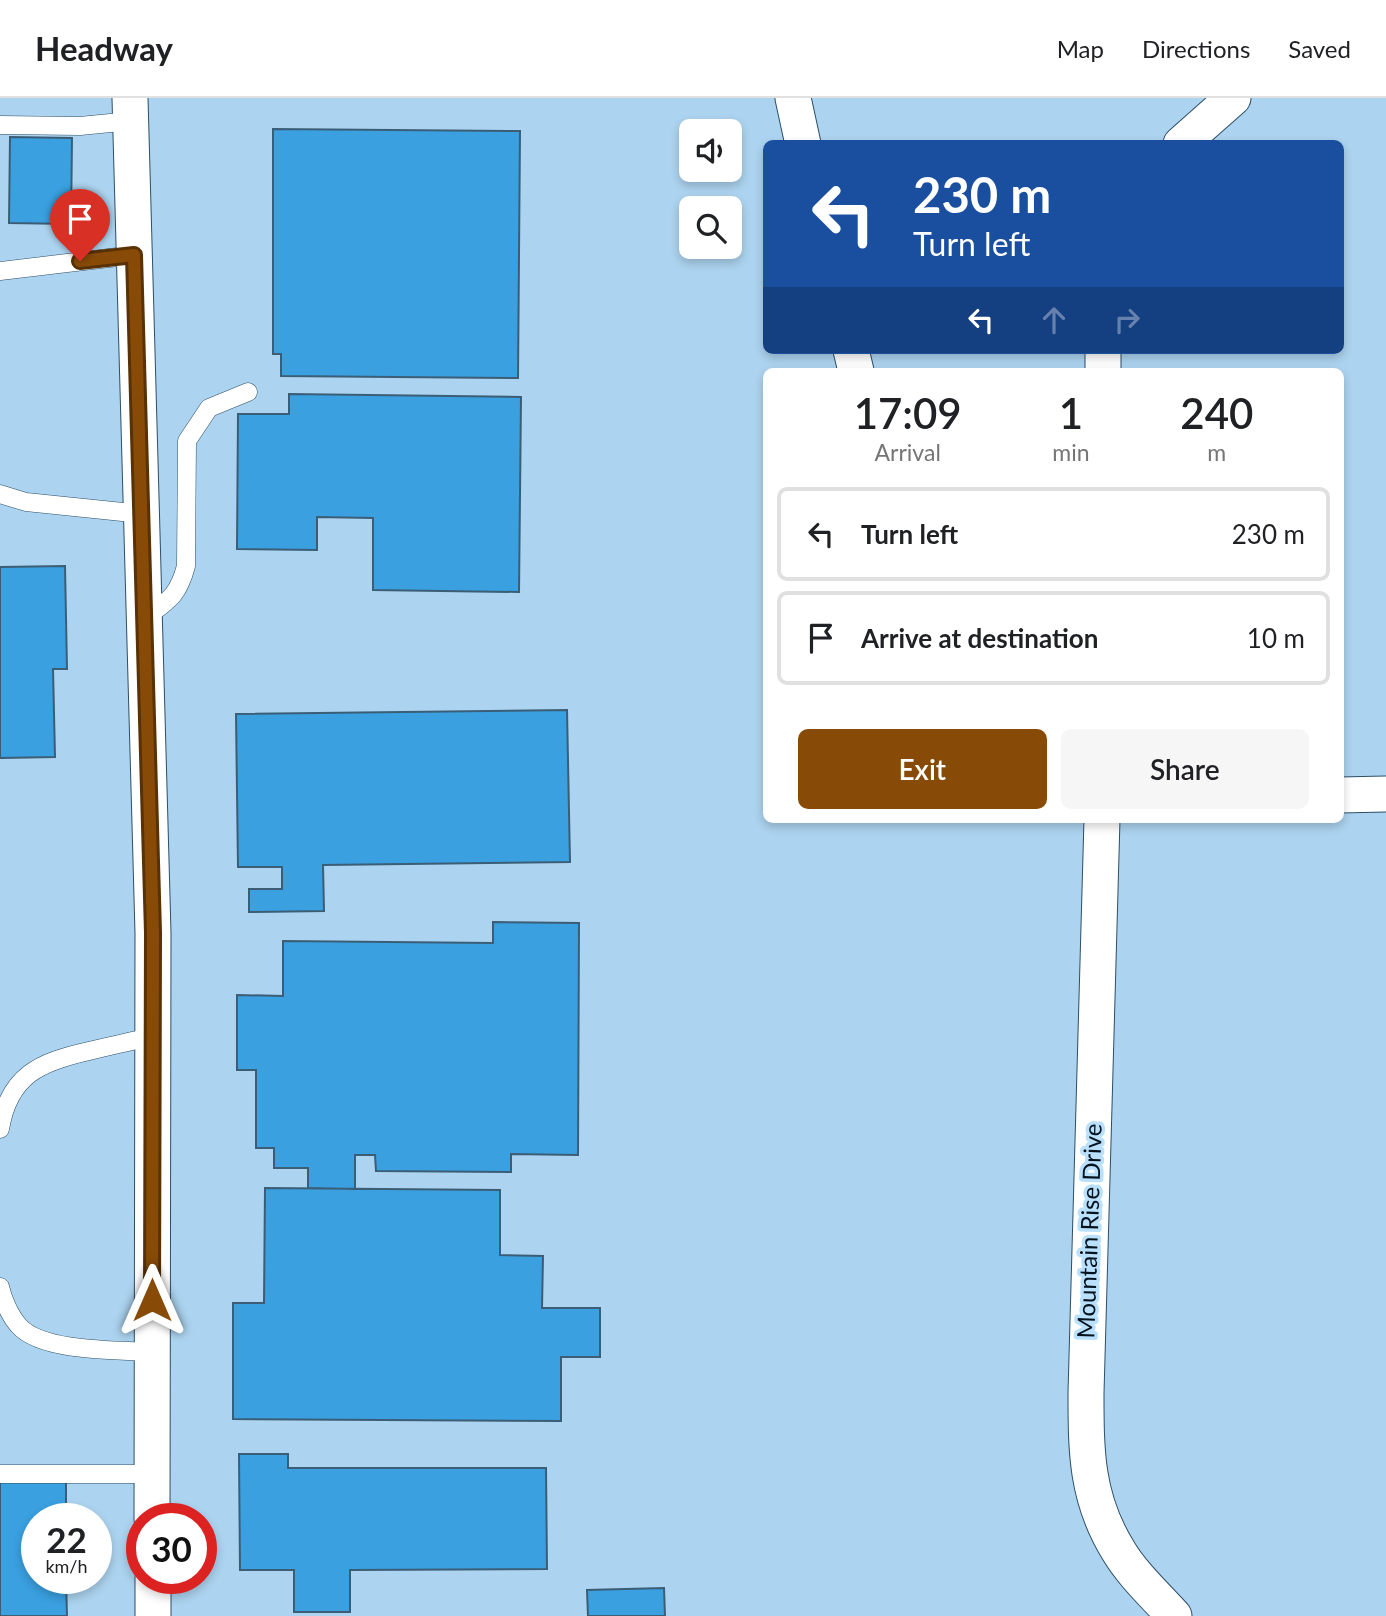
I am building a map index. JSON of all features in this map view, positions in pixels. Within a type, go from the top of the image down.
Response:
[{"type":"street","points":[[793,98],[802,140]]},
{"type":"street","points":[[1186,140],[1233,98]]},
{"type":"street","points":[[130,109],[153,933],[152,1503]]},
{"type":"street","points":[[1344,795],[1386,794]]},
{"type":"street","name":"Mountain Rise Drive","points":[[1102,823],[1086,1393],[1087,1460],[1100,1514],[1119,1552],[1174,1616]]},
{"type":"street","points":[[153,1594],[153,1616]]},
{"type":"lane","points":[[0,125],[80,127],[130,109]]},
{"type":"lane","points":[[0,271],[134,255]]},
{"type":"lane","points":[[145,618],[173,598],[187,566],[187,441],[209,408],[248,392]]},
{"type":"lane","points":[[0,494],[26,502],[142,514]]},
{"type":"lane","points":[[0,1129],[3,1111],[17,1084],[33,1070],[56,1059],[152,1037]]},
{"type":"lane","points":[[0,1287],[3,1299],[19,1327],[44,1342],[79,1348],[152,1352]]},
{"type":"lane","points":[[0,1474],[152,1475]]},
{"type":"building","points":[[273,129],[520,131],[518,378],[281,376],[281,354],[273,354]]},
{"type":"building","points":[[10,137],[72,138],[71,224],[9,223]]},
{"type":"building","points":[[289,394],[521,397],[519,592],[373,590],[373,518],[317,517],[317,550],[237,549],[238,414],[289,414]]},
{"type":"building","points":[[65,566],[67,669],[53,669],[55,757],[0,758],[0,567]]},
{"type":"building","points":[[567,710],[570,862],[323,865],[324,911],[249,912],[249,889],[282,889],[282,867],[238,867],[236,714]]},
{"type":"building","points":[[493,922],[579,923],[578,1155],[511,1154],[511,1172],[376,1171],[375,1155],[355,1155],[355,1189],[308,1188],[308,1168],[274,1168],[274,1148],[256,1148],[256,1070],[237,1070],[237,995],[283,996],[283,941],[493,943]]},
{"type":"building","points":[[265,1188],[500,1190],[500,1255],[543,1256],[542,1308],[600,1308],[600,1357],[561,1357],[561,1421],[233,1419],[233,1303],[264,1303]]},
{"type":"building","points":[[239,1454],[288,1454],[288,1468],[546,1468],[547,1569],[350,1570],[350,1612],[294,1612],[294,1570],[240,1570]]},
{"type":"building","points":[[0,1478],[66,1478],[66,1503],[21,1503],[21,1594],[66,1594],[67,1616],[0,1616]]},
{"type":"building","points":[[664,1588],[665,1616],[588,1616],[587,1590]]},
{"type":"route","points":[[80,261],[134,255],[153,933],[152,1300]]}]
